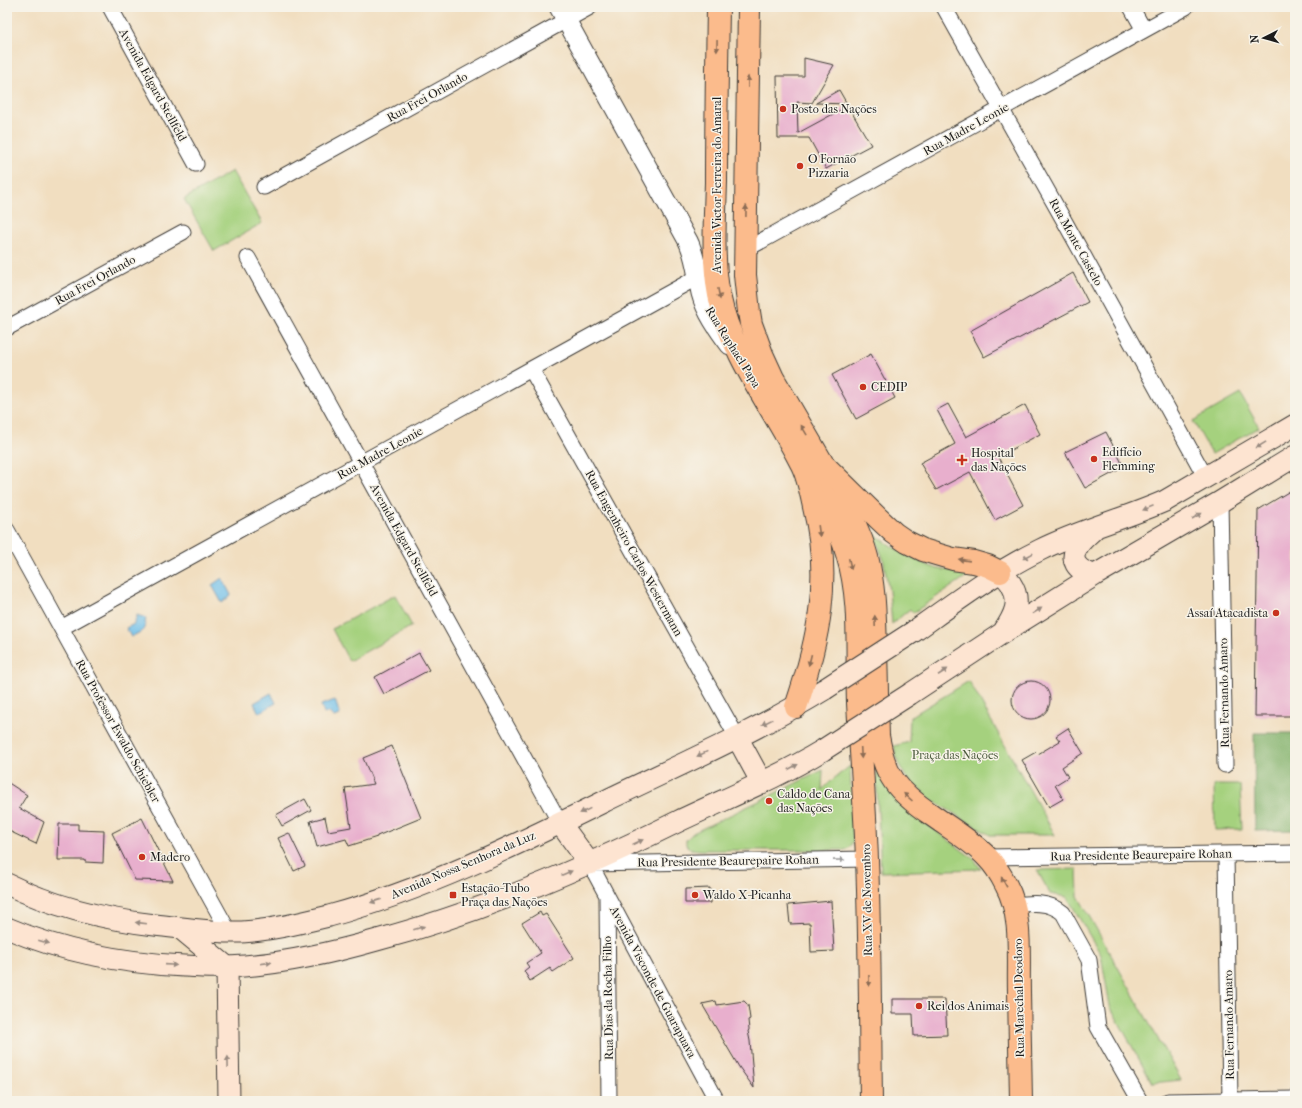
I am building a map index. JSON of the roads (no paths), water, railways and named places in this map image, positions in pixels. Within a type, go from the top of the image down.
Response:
[{"type":"main road","name":"Avenida Victor Ferreira do Amaral","points":[[718,7],[715,227],[716,271],[719,295],[725,317],[732,338],[742,359]]},
{"type":"main road","points":[[745,250],[749,7]]},
{"type":"main road","name":"Rua Raphael Papa","points":[[745,250],[749,312],[755,337],[813,465],[830,512],[840,532],[848,554],[856,601],[858,700]]},
{"type":"main road","name":"Rua Raphael Papa","points":[[742,359],[813,465],[852,518],[867,556],[874,594],[877,688]]},
{"type":"main road","name":"Avenida Nossa Senhora da Luz","points":[[9,889],[84,913],[180,928],[229,932],[258,931],[280,927],[376,902],[451,873],[560,823],[796,707],[913,632],[1000,572],[1041,549],[1165,501],[1295,425]]},
{"type":"main road","points":[[7,928],[36,940],[72,950],[103,956],[168,965],[227,967],[268,963],[325,954],[397,935],[468,912],[590,864],[762,783],[805,761],[1095,575],[1295,456]]},
{"type":"main road","points":[[813,465],[894,533],[907,542],[923,550],[953,559],[974,562],[988,566],[1000,572],[1011,584],[1016,595],[1016,608],[1013,618],[1004,632]]},
{"type":"main road","points":[[796,707],[807,673],[821,611],[823,578],[822,549],[817,517],[813,465]]},
{"type":"main road","points":[[1095,575],[1084,572],[1078,568],[1075,560],[1075,551],[1080,543],[1096,527]]},
{"type":"main road","name":"Rua Marechal Deodoro","points":[[877,688],[878,736],[885,765],[893,780],[912,800],[987,857],[998,871],[1014,905],[1018,947],[1021,1101]]},
{"type":"main road","name":"Rua XV de Novembro","points":[[858,700],[867,859],[872,1101]]},
{"type":"main road","points":[[737,737],[762,783]]},
{"type":"main road","points":[[560,823],[590,864]]},
{"type":"main road","points":[[180,928],[227,967],[229,1101]]},
{"type":"street","name":"Avenida Edgard Stellfeld","points":[[110,7],[196,164]]},
{"type":"street","name":"Rua Frei Orlando","points":[[264,187],[563,13],[590,7]]},
{"type":"street","name":"Rua Monte Castelo","points":[[944,7],[1206,478]]},
{"type":"street","points":[[1131,7],[1144,30]]},
{"type":"street","name":"Rua Madre Leonie","points":[[745,250],[1186,7]]},
{"type":"street","name":"Rua Raphael Papa","points":[[563,13],[692,248],[701,293],[712,319],[742,359]]},
{"type":"street","points":[[688,241],[696,242],[706,240],[714,236],[715,227]]},
{"type":"street","name":"Rua Frei Orlando","points":[[7,328],[183,232]]},
{"type":"street","name":"Avenida Edgard Stellfeld","points":[[248,258],[560,823]]},
{"type":"street","name":"Rua Madre Leonie","points":[[61,628],[698,277]]},
{"type":"street","name":"Rua Engenheiro Carlos Westermann","points":[[531,369],[737,737]]},
{"type":"street","name":"Rua Fernando Amaro","points":[[1220,502],[1225,765]]},
{"type":"street","name":"Rua Professor Ewaldo Schiebler","points":[[7,530],[229,932]]},
{"type":"street","name":"Rua Presidente Beaurepaire Rohan","points":[[987,857],[1295,853]]},
{"type":"street","name":"Rua Fernando Amaro","points":[[1226,854],[1230,1100]]},
{"type":"street","name":"Rua Presidente Beaurepaire Rohan","points":[[590,864],[867,859]]},
{"type":"street","name":"Avenida Visconde de Guarapuava","points":[[590,864],[717,1101]]},
{"type":"street","name":"Rua Dias da Rocha Filho","points":[[607,895],[609,1101]]},
{"type":"street","points":[[1014,905],[1040,904],[1058,908],[1063,913],[1089,960],[1098,1027],[1140,1101]]},
{"type":"street","points":[[1168,1101],[1295,1100]]},
{"type":"water","points":[[222,578],[231,595],[222,603],[212,585]]},
{"type":"water","points":[[137,615],[146,618],[144,630],[131,637],[126,628],[134,624]]},
{"type":"water","points":[[271,693],[276,703],[259,713],[254,703]]},
{"type":"water","points":[[335,700],[340,715],[334,717],[328,712],[324,714],[321,705]]},
{"type":"place","name":"Posto das Nações","points":[[783,109]]},
{"type":"place","name":"O Fornão Pizzaria","points":[[800,166]]},
{"type":"place","name":"CEDIP","points":[[863,387]]},
{"type":"place","name":"Edifício Flemming","points":[[1094,459]]},
{"type":"place","name":"Hospital das Nações","points":[[962,460]]},
{"type":"place","name":"Assaí Atacadista","points":[[1276,613]]},
{"type":"place","name":"Caldo de Cana das Nações","points":[[769,801]]},
{"type":"place","name":"Madero","points":[[142,857]]},
{"type":"place","name":"Estação-Tubo Praça das Nações","points":[[453,895]]},
{"type":"place","name":"Waldo X-Picanha","points":[[695,895]]},
{"type":"place","name":"Rei dos Animais","points":[[919,1006]]},
{"type":"park label","name":"Praça das Nações","points":[[955,755]]}]
